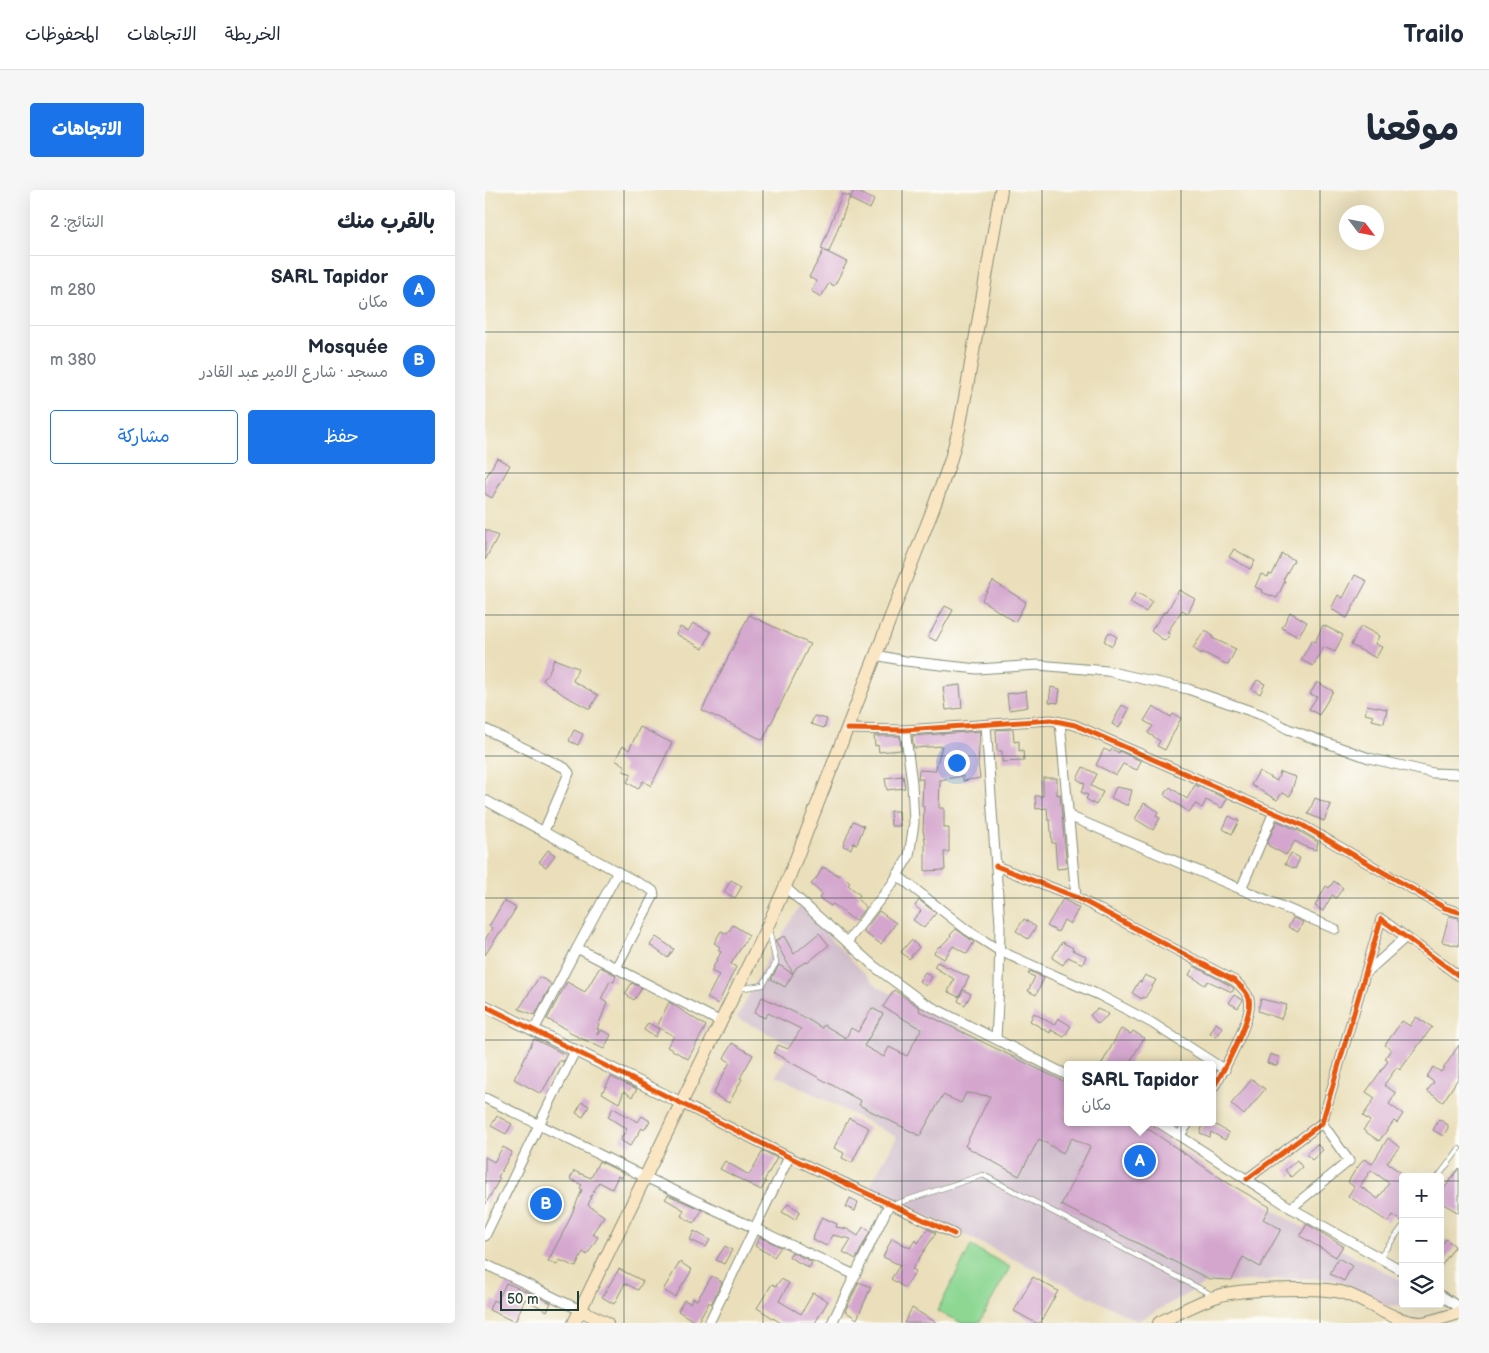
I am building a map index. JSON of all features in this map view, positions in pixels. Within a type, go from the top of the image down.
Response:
[{"type":"main road","points":[[574,1323],[737,990],[785,887],[933,509],[959,429],[1001,190]]},
{"type":"main road","points":[[1159,1323],[1199,1303],[1216,1297],[1255,1291],[1324,1289],[1345,1293],[1405,1321],[1422,1323],[1459,1312]]},
{"type":"main road","points":[[580,1310],[607,1323]]},
{"type":"street","points":[[876,655],[905,661],[977,669],[1038,665],[1107,671],[1188,689],[1261,716],[1288,729],[1369,758],[1433,773],[1459,774]]},
{"type":"street","points":[[847,729],[905,730],[1051,720],[1075,724],[1302,825],[1445,908],[1459,912]]},
{"type":"street","points":[[1060,722],[1076,898]]},
{"type":"street","points":[[986,725],[1000,924],[995,1039]]},
{"type":"street","points":[[485,729],[565,768],[569,773],[544,831]]},
{"type":"street","points":[[847,942],[897,876],[909,856],[914,823],[913,782],[905,730]]},
{"type":"street","points":[[485,800],[653,891],[654,895],[616,968]]},
{"type":"street","points":[[1241,889],[1274,812]]},
{"type":"street","points":[[1069,816],[1335,929]]},
{"type":"street","points":[[996,866],[1076,898],[1235,981],[1250,1000],[1247,1017],[1225,1070],[1216,1084]]},
{"type":"street","points":[[533,1030],[618,872]]},
{"type":"street","points":[[897,876],[967,930],[999,951],[1101,996],[1135,1014],[1211,1061]]},
{"type":"street","points":[[785,887],[875,967],[924,1003],[1064,1073]]},
{"type":"street","points":[[1247,1179],[1322,1123],[1381,919],[1459,976]]},
{"type":"street","points":[[1366,973],[1406,937]]},
{"type":"street","points":[[577,948],[721,1022]]},
{"type":"street","points":[[485,1006],[789,1158],[954,1234]]},
{"type":"street","points":[[485,1236],[575,1051]]},
{"type":"street","points":[[1216,1064],[1225,1070]]},
{"type":"street","points":[[485,1098],[855,1275]]},
{"type":"street","points":[[1291,1208],[1349,1161],[1322,1123]]},
{"type":"street","points":[[1165,1126],[1291,1208],[1399,1269]]},
{"type":"street","points":[[1180,1135],[1186,1126]]},
{"type":"street","points":[[709,1323],[789,1158]]},
{"type":"street","points":[[832,1323],[889,1205]]},
{"type":"street","points":[[485,1264],[580,1310]]},
{"type":"street","points":[[1444,1298],[1459,1307]]},
{"type":"lane","points":[[737,990],[763,985],[776,963],[768,925]]},
{"type":"lane","points":[[1441,1173],[1459,1149]]},
{"type":"lane","points":[[889,1205],[983,1175],[1216,1297]]},
{"type":"lane","points":[[1380,1257],[1399,1231]]},
{"type":"shaded area","points":[[800,907],[878,987],[1064,1080],[1064,1126],[1149,1126],[1226,1182],[1338,1248],[1399,1279],[1399,1305],[1387,1306],[1337,1280],[1309,1278],[1207,1283],[1138,1321],[869,1187],[897,1137],[776,1075],[794,1046],[737,1018],[771,952]]},
{"type":"green space","points":[[971,1246],[1010,1267],[979,1323],[962,1323],[937,1311]]},
{"type":"building","points":[[854,190],[874,200],[870,209],[850,199]]},
{"type":"building","points":[[842,194],[850,196],[829,252],[825,251],[847,262],[834,286],[829,283],[821,297],[811,291],[816,281],[809,277],[824,250],[821,249]]},
{"type":"building","points":[[497,458],[510,465],[492,498],[485,494],[485,479]]},
{"type":"building","points":[[485,529],[498,536],[485,560]]},
{"type":"building","points":[[1234,549],[1255,561],[1250,569],[1229,557]]},
{"type":"building","points":[[1282,554],[1294,560],[1283,580],[1285,581],[1277,598],[1261,592],[1262,590],[1255,587],[1261,574],[1268,577],[1269,574],[1272,575]]},
{"type":"building","points":[[1355,575],[1367,581],[1347,618],[1331,609],[1338,595],[1343,598]]},
{"type":"building","points":[[993,581],[1026,602],[1015,622],[983,601],[982,599]]},
{"type":"building","points":[[1179,590],[1195,599],[1188,613],[1182,610],[1167,633],[1170,634],[1165,641],[1151,631],[1164,612],[1166,613]]},
{"type":"building","points":[[1136,592],[1152,601],[1146,612],[1130,603]]},
{"type":"building","points":[[945,606],[953,610],[936,641],[928,637]]},
{"type":"building","points":[[1290,612],[1307,622],[1298,637],[1282,628]]},
{"type":"building","points":[[749,615],[810,644],[763,740],[702,710]]},
{"type":"building","points":[[693,623],[711,632],[703,649],[676,634],[680,627],[688,631]]},
{"type":"building","points":[[1323,625],[1343,635],[1335,652],[1324,647],[1313,666],[1301,660],[1312,640],[1315,642]]},
{"type":"building","points":[[1361,626],[1379,636],[1375,644],[1382,647],[1376,658],[1351,645]]},
{"type":"building","points":[[1205,630],[1213,636],[1212,638],[1236,649],[1228,665],[1202,652],[1201,654],[1193,648]]},
{"type":"building","points":[[1109,632],[1117,637],[1112,646],[1104,641]]},
{"type":"building","points":[[554,659],[578,668],[573,681],[598,695],[590,709],[565,696],[543,680],[549,672]]},
{"type":"building","points":[[1257,680],[1265,684],[1260,694],[1252,689]]},
{"type":"building","points":[[1317,682],[1333,691],[1319,715],[1309,709],[1317,697],[1310,694]]},
{"type":"building","points":[[960,685],[962,708],[946,710],[943,687]]},
{"type":"building","points":[[1051,687],[1060,689],[1058,703],[1049,702]]},
{"type":"building","points":[[1026,691],[1028,707],[1009,710],[1007,694]]},
{"type":"building","points":[[1122,705],[1129,709],[1119,728],[1112,724]]},
{"type":"building","points":[[1367,705],[1387,709],[1384,723],[1372,720],[1373,716],[1365,714]]},
{"type":"building","points":[[1153,706],[1171,717],[1173,714],[1181,718],[1165,750],[1157,746],[1160,741],[1148,733],[1153,726],[1144,721]]},
{"type":"building","points":[[814,716],[827,719],[824,728],[811,724]]},
{"type":"building","points":[[640,727],[672,743],[651,786],[643,781],[638,789],[627,782],[632,774],[623,771],[625,766],[615,760],[623,746],[629,750]]},
{"type":"building","points":[[1013,729],[1014,742],[1019,741],[1019,751],[1023,750],[1024,761],[1002,762],[1002,751],[997,751],[996,730]]},
{"type":"building","points":[[574,730],[583,734],[578,745],[569,741]]},
{"type":"building","points":[[980,731],[978,764],[980,778],[963,781],[963,776],[940,780],[939,808],[944,808],[944,828],[949,828],[949,852],[944,852],[945,870],[925,871],[924,806],[922,806],[923,779],[918,779],[919,770],[935,771],[942,746],[914,748],[912,736]]},
{"type":"building","points":[[874,736],[900,736],[901,750],[879,752],[878,745],[875,746]]},
{"type":"building","points":[[1104,749],[1110,752],[1112,749],[1119,753],[1119,751],[1141,761],[1137,770],[1123,764],[1116,775],[1096,765]]},
{"type":"building","points":[[1083,767],[1097,774],[1091,786],[1103,792],[1096,805],[1086,799],[1088,795],[1081,792],[1085,784],[1077,779]]},
{"type":"building","points":[[1259,771],[1277,781],[1280,772],[1296,777],[1290,796],[1282,793],[1277,800],[1251,785]]},
{"type":"building","points":[[903,776],[905,788],[887,790],[885,778]]},
{"type":"building","points":[[1043,778],[1057,778],[1057,795],[1060,794],[1067,868],[1057,869],[1055,843],[1052,843],[1047,808],[1036,809],[1035,796],[1043,796]]},
{"type":"building","points":[[1195,785],[1227,799],[1222,808],[1206,800],[1202,808],[1196,804],[1189,812],[1164,795],[1170,787],[1187,799]]},
{"type":"building","points":[[1116,787],[1132,790],[1128,806],[1111,798]]},
{"type":"building","points":[[1315,798],[1331,805],[1324,821],[1308,814]]},
{"type":"building","points":[[1144,803],[1158,811],[1156,816],[1160,818],[1153,830],[1135,819]]},
{"type":"building","points":[[890,811],[899,811],[900,826],[891,826]]},
{"type":"building","points":[[1229,816],[1239,821],[1232,834],[1223,829]]},
{"type":"building","points":[[853,821],[864,826],[857,844],[853,843],[851,849],[843,846]]},
{"type":"building","points":[[1277,821],[1318,842],[1316,850],[1295,841],[1286,855],[1269,846],[1267,843]]},
{"type":"building","points":[[548,850],[555,855],[546,867],[539,862]]},
{"type":"building","points":[[1291,853],[1300,858],[1295,869],[1285,864]]},
{"type":"building","points":[[823,867],[840,876],[841,874],[850,883],[848,885],[860,895],[857,899],[866,907],[855,921],[833,904],[831,906],[819,898],[822,894],[811,884]]},
{"type":"building","points":[[731,880],[742,886],[735,898],[724,892]]},
{"type":"building","points":[[1334,881],[1343,888],[1336,898],[1332,895],[1323,911],[1315,906],[1326,886],[1329,888]]},
{"type":"building","points":[[1063,899],[1079,908],[1070,924],[1064,920],[1058,932],[1047,926]]},
{"type":"building","points":[[919,900],[936,913],[924,928],[913,920],[921,911],[915,906]]},
{"type":"building","points":[[504,901],[516,908],[485,955],[485,940],[492,928],[489,926]]},
{"type":"building","points":[[879,911],[896,923],[881,944],[863,932]]},
{"type":"building","points":[[1449,916],[1459,918],[1459,946],[1442,942]]},
{"type":"building","points":[[1293,918],[1303,922],[1298,932],[1288,927]]},
{"type":"building","points":[[1024,919],[1036,927],[1028,939],[1016,931]]},
{"type":"building","points":[[733,925],[749,935],[731,964],[736,967],[718,1004],[707,998],[719,975],[711,971],[721,952],[718,950],[720,947],[714,943],[721,931],[727,934]]},
{"type":"building","points":[[956,929],[974,942],[967,954],[953,946],[944,959],[934,953],[951,936]]},
{"type":"building","points":[[819,933],[829,945],[807,963],[797,967],[793,973],[775,941],[784,936],[794,954]]},
{"type":"building","points":[[656,937],[674,949],[668,958],[650,945]]},
{"type":"building","points":[[911,940],[919,947],[909,959],[901,952]]},
{"type":"building","points":[[1062,942],[1073,948],[1072,950],[1086,956],[1083,964],[1068,957],[1063,965],[1052,958]]},
{"type":"building","points":[[937,962],[969,977],[959,997],[948,992],[954,979],[934,967]]},
{"type":"building","points":[[779,965],[793,974],[785,987],[771,979]]},
{"type":"building","points":[[1194,966],[1234,989],[1232,992],[1208,981],[1205,985],[1189,975]]},
{"type":"building","points":[[600,967],[616,975],[614,982],[610,981],[601,999],[607,1003],[597,1029],[599,1029],[597,1035],[601,1030],[611,1035],[604,1049],[568,1032],[547,1019],[567,982],[585,992]]},
{"type":"building","points":[[1030,971],[1044,978],[1036,995],[1028,991],[1035,977],[1028,974]]},
{"type":"building","points":[[925,972],[932,977],[926,986],[919,981]]},
{"type":"building","points":[[1145,975],[1156,980],[1145,998],[1143,997],[1142,999],[1132,993]]},
{"type":"building","points":[[539,977],[551,985],[535,1015],[519,1009]]},
{"type":"building","points":[[632,983],[642,988],[634,1000],[625,994]]},
{"type":"building","points":[[894,990],[920,1008],[919,1011],[1064,1082],[1064,1126],[1144,1126],[1228,1183],[1270,1207],[1263,1219],[1281,1229],[1260,1267],[1243,1257],[1232,1280],[1209,1279],[1061,1205],[1090,1147],[1072,1138],[1063,1153],[1039,1139],[1019,1176],[965,1146],[990,1096],[966,1093],[961,1103],[943,1095],[920,1136],[859,1105],[861,1101],[774,1053],[778,1045],[788,1049],[801,1029],[768,1013],[765,1018],[754,1013],[762,997],[822,1028],[824,1025],[846,1038],[851,1028],[858,1032],[872,1008],[883,1014],[864,1046],[884,1057],[889,1047],[907,1056],[921,1029],[883,1007]]},
{"type":"building","points":[[963,990],[971,994],[965,1005],[958,1001]]},
{"type":"building","points":[[1234,995],[1243,1000],[1238,1008],[1229,1003]]},
{"type":"building","points":[[1261,999],[1287,1005],[1281,1019],[1258,1011]]},
{"type":"building","points":[[669,1002],[706,1026],[688,1059],[667,1047],[674,1036],[657,1027]]},
{"type":"building","points":[[1097,1009],[1109,1014],[1098,1024],[1090,1015]]},
{"type":"building","points":[[1034,1013],[1054,1025],[1058,1018],[1071,1026],[1064,1037],[1051,1030],[1050,1033],[1030,1021]]},
{"type":"building","points":[[1416,1017],[1432,1027],[1400,1070],[1397,1067],[1384,1085],[1396,1093],[1389,1104],[1403,1114],[1397,1123],[1394,1121],[1379,1141],[1363,1130],[1370,1121],[1363,1116],[1375,1098],[1366,1092],[1388,1061],[1385,1059],[1391,1049],[1385,1045],[1402,1021],[1410,1026]]},
{"type":"building","points":[[648,1023],[659,1029],[655,1037],[644,1030]]},
{"type":"building","points":[[1216,1023],[1223,1028],[1216,1037],[1210,1033]]},
{"type":"building","points":[[1121,1029],[1131,1034],[1133,1031],[1144,1038],[1130,1061],[1103,1061]]},
{"type":"building","points":[[534,1039],[566,1055],[563,1062],[560,1060],[541,1094],[514,1079]]},
{"type":"building","points":[[732,1043],[753,1055],[729,1103],[713,1094],[730,1062],[724,1058]]},
{"type":"building","points":[[1459,1045],[1459,1077],[1443,1102],[1427,1091],[1434,1082],[1427,1077],[1433,1067],[1441,1072]]},
{"type":"building","points":[[1270,1054],[1279,1057],[1277,1066],[1267,1063]]},
{"type":"building","points":[[611,1077],[637,1089],[632,1097],[624,1091],[619,1103],[602,1093]]},
{"type":"building","points":[[1252,1079],[1265,1089],[1244,1115],[1231,1104]]},
{"type":"building","points":[[582,1102],[589,1106],[583,1117],[576,1113]]},
{"type":"building","points":[[613,1108],[638,1122],[642,1116],[650,1121],[644,1130],[642,1128],[630,1146],[620,1140],[627,1129],[608,1117]]},
{"type":"building","points":[[497,1116],[512,1124],[506,1134],[491,1126]]},
{"type":"building","points":[[849,1118],[869,1128],[852,1163],[842,1158],[844,1153],[834,1148]]},
{"type":"building","points":[[1439,1119],[1448,1125],[1443,1136],[1433,1130]]},
{"type":"building","points":[[1216,1125],[1229,1133],[1225,1140],[1211,1132],[1210,1137],[1200,1133],[1203,1126]]},
{"type":"building","points":[[1388,1138],[1399,1147],[1387,1163],[1402,1173],[1399,1173],[1399,1219],[1393,1215],[1388,1222],[1348,1196],[1354,1187],[1348,1182],[1364,1159],[1372,1164]],"holes":[[[1371,1170],[1389,1183],[1378,1199],[1360,1186]]]},
{"type":"building","points":[[1317,1144],[1323,1150],[1312,1160],[1306,1154]]},
{"type":"building","points":[[503,1147],[512,1152],[485,1205],[485,1157],[494,1162]]},
{"type":"building","points":[[763,1151],[777,1158],[761,1190],[720,1169],[725,1161],[749,1175]]},
{"type":"building","points":[[1297,1160],[1302,1167],[1291,1177],[1285,1170]]},
{"type":"building","points":[[599,1161],[623,1173],[621,1178],[618,1176],[612,1189],[599,1182],[590,1198],[588,1205],[604,1216],[592,1234],[598,1237],[587,1255],[583,1252],[576,1267],[559,1260],[557,1265],[548,1261],[567,1225],[582,1190],[580,1188],[582,1185],[570,1179],[574,1171],[591,1178]]},
{"type":"building","points":[[1459,1168],[1459,1213],[1444,1204],[1444,1189]]},
{"type":"building","points":[[668,1195],[702,1210],[694,1223],[681,1216],[684,1210],[665,1199]]},
{"type":"building","points":[[850,1198],[858,1202],[855,1211],[846,1207]]},
{"type":"building","points":[[788,1204],[800,1211],[795,1220],[782,1212]]},
{"type":"building","points":[[822,1217],[837,1224],[836,1227],[847,1229],[858,1236],[863,1227],[870,1231],[856,1259],[843,1252],[851,1239],[832,1235],[827,1246],[812,1239]]},
{"type":"building","points":[[1307,1224],[1343,1246],[1336,1257],[1300,1236]]},
{"type":"building","points":[[928,1229],[936,1233],[912,1269],[916,1271],[905,1288],[891,1279],[900,1265],[883,1257],[892,1238],[910,1248],[915,1240],[918,1243]]},
{"type":"building","points":[[694,1231],[710,1240],[706,1247],[690,1240]]},
{"type":"building","points":[[760,1237],[781,1247],[774,1257],[755,1246]]},
{"type":"building","points":[[1446,1239],[1455,1246],[1444,1262],[1444,1242]]},
{"type":"building","points":[[725,1246],[732,1250],[724,1264],[716,1260]]},
{"type":"building","points":[[792,1252],[812,1262],[809,1268],[789,1257]]},
{"type":"building","points":[[1338,1258],[1352,1266],[1344,1281],[1330,1274]]},
{"type":"building","points":[[680,1262],[692,1270],[675,1297],[663,1290]]},
{"type":"building","points":[[619,1269],[643,1281],[638,1290],[625,1283],[614,1304],[602,1297]]},
{"type":"building","points":[[712,1276],[722,1282],[711,1304],[709,1302],[697,1323],[678,1311],[684,1300],[690,1303],[693,1298],[697,1300]]},
{"type":"building","points":[[1033,1277],[1058,1291],[1040,1323],[1036,1323],[1014,1311]]},
{"type":"building","points":[[781,1279],[789,1283],[779,1301],[801,1314],[813,1293],[828,1301],[815,1323],[781,1323],[757,1308],[772,1284],[776,1286]]},
{"type":"building","points":[[859,1282],[871,1287],[857,1319],[845,1311]]},
{"type":"building","points":[[506,1283],[551,1303],[547,1311],[525,1299],[515,1322],[489,1310],[493,1300],[497,1302]]},
{"type":"building","points":[[912,1308],[937,1323],[904,1323]]},
{"type":"cycle path","points":[[847,729],[905,730],[1051,720],[1075,725],[1302,825],[1445,908],[1459,912]]},
{"type":"cycle path","points":[[996,866],[1076,897],[1235,981],[1249,999],[1247,1018],[1237,1044],[1216,1083]]},
{"type":"cycle path","points":[[1247,1179],[1322,1123],[1381,919],[1459,976]]},
{"type":"cycle path","points":[[485,1006],[789,1157],[954,1234]]},
{"type":"place","name":"SARL Tapidor","points":[[1140,1161]]},
{"type":"place","name":"Mosquée","points":[[546,1204]]}]
